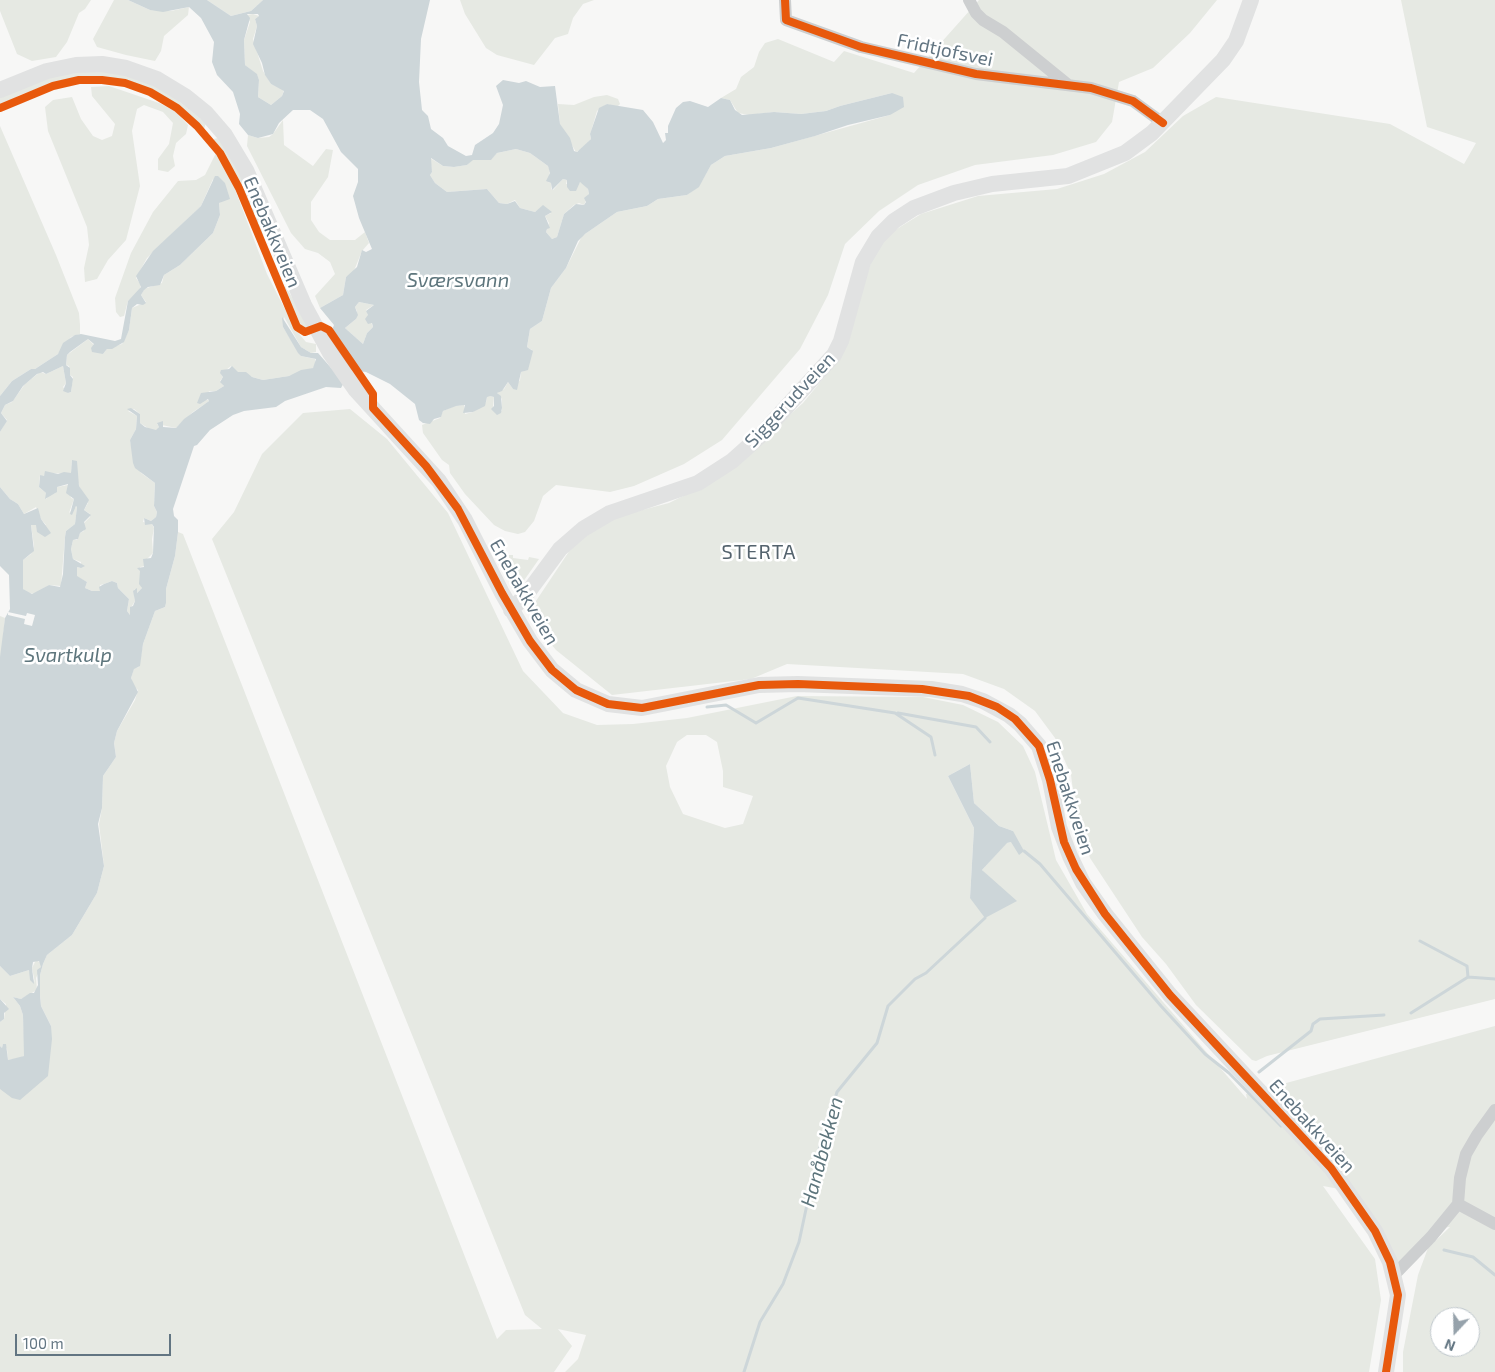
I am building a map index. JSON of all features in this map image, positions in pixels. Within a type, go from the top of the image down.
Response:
[{"type":"main road","name":"Siggerudveien","points":[[511,610],[526,595],[560,549],[583,529],[610,513],[698,483],[732,461],[760,436],[834,355],[841,341],[863,262],[878,237],[894,221],[924,204],[974,188],[1059,178],[1091,168],[1134,146],[1163,122],[1233,47],[1251,0]]},
{"type":"main road","name":"Enebakkveien","points":[[0,90],[47,71],[76,65],[102,64],[126,68],[152,77],[177,90],[196,104],[217,125],[240,158],[307,310],[341,371],[426,466],[449,496],[465,520],[511,610],[541,656],[563,680],[592,699],[618,707],[657,706],[745,686],[798,684],[905,688],[955,692],[984,701],[1009,715],[1030,734],[1039,746],[1050,780],[1059,827],[1083,883],[1105,914],[1170,995],[1335,1162],[1375,1231],[1394,1275],[1397,1304],[1386,1372]]},
{"type":"street","name":"Fridtjofsvei","points":[[785,0],[786,20],[862,48],[976,74],[1091,88],[1122,96],[1142,106],[1163,122]]},
{"type":"street","points":[[969,0],[976,13],[983,20],[1003,32],[1067,84]]},
{"type":"street","points":[[1394,1275],[1431,1237],[1458,1204],[1460,1178],[1466,1154],[1495,1110]]},
{"type":"street","points":[[1458,1204],[1495,1224]]},
{"type":"shaded area","points":[[0,0],[91,0],[85,9],[79,13],[67,42],[56,57],[32,61],[17,54],[0,11]]},
{"type":"shaded area","points":[[114,0],[128,0],[150,10],[171,11],[189,7],[188,15],[164,36],[161,51],[155,61],[97,47],[93,39]]},
{"type":"shaded area","points":[[207,0],[263,0],[251,11],[231,16]]},
{"type":"shaded area","points":[[460,0],[594,0],[583,4],[573,18],[568,34],[555,38],[534,65],[497,55],[486,48],[465,14]]},
{"type":"shaded area","points":[[979,0],[1217,0],[1190,33],[1153,68],[1119,82],[1112,122],[1096,142],[1053,155],[975,165],[918,185],[879,211],[845,244],[828,295],[800,349],[722,440],[684,464],[634,486],[610,492],[556,485],[543,496],[534,521],[525,532],[518,534],[505,531],[494,525],[465,494],[450,473],[449,465],[442,460],[423,433],[422,425],[440,418],[443,411],[454,406],[464,405],[465,414],[473,412],[486,402],[487,396],[494,397],[493,407],[502,411],[502,399],[497,393],[504,389],[508,382],[513,389],[520,380],[521,372],[524,371],[532,350],[527,347],[530,329],[542,321],[551,288],[566,268],[582,236],[617,212],[647,206],[658,199],[687,195],[699,186],[711,165],[725,156],[771,148],[890,115],[892,93],[826,111],[801,114],[774,112],[749,115],[738,113],[730,100],[721,98],[736,89],[741,77],[754,67],[759,52],[765,43],[778,39],[834,62],[844,51],[914,73]]},
{"type":"shaded area","points":[[1401,0],[1495,0],[1495,999],[1267,1056],[1256,1061],[1252,1060],[1196,1005],[1166,964],[1142,937],[1090,858],[1075,806],[1071,775],[1055,738],[1035,711],[1004,689],[963,674],[787,664],[751,679],[612,695],[556,650],[541,632],[533,606],[540,614],[534,604],[574,544],[615,517],[669,503],[719,478],[803,403],[840,358],[874,253],[892,232],[921,214],[978,196],[1057,189],[1104,174],[1145,152],[1183,116],[1216,97],[1390,124],[1464,164],[1476,143],[1427,127]]},
{"type":"shaded area","points":[[247,15],[259,16],[255,19],[257,26],[253,39],[263,71],[271,84],[284,90],[282,96],[271,105],[258,97],[259,80],[257,75],[245,65],[244,40],[250,22]]},
{"type":"shaded area","points":[[96,70],[121,73],[165,90],[206,123],[204,129],[182,109],[143,87],[127,81],[101,77],[61,80],[20,95],[0,106],[0,96],[39,78]]},
{"type":"shaded area","points":[[109,86],[159,103],[175,111],[188,125],[186,134],[176,143],[173,156],[175,166],[168,172],[158,170],[158,159],[169,144],[173,123],[163,112],[144,105],[137,109],[132,131],[140,186],[126,240],[108,260],[97,279],[85,282],[84,268],[89,245],[87,227],[48,131],[45,107],[53,100],[72,97],[81,119],[93,136],[102,140],[112,136],[115,124],[92,96],[91,87]]},
{"type":"shaded area","points":[[607,95],[618,99],[620,104],[617,107],[607,104],[597,111],[590,135],[591,139],[582,149],[576,152],[560,125],[558,104],[574,105],[594,97]]},
{"type":"shaded area","points":[[283,120],[284,145],[313,166],[326,149],[333,150],[328,177],[311,202],[311,220],[319,232],[330,240],[355,240],[365,232],[369,243],[362,251],[353,273],[346,277],[343,295],[320,308],[315,296],[335,274],[330,262],[318,253],[305,249],[291,233],[247,146],[248,135],[258,138],[269,137]]},
{"type":"shaded area","points":[[0,126],[79,313],[80,334],[71,337],[58,354],[12,381],[0,396]]},
{"type":"shaded area","points":[[218,138],[235,160],[263,236],[231,167],[214,142],[214,139]]},
{"type":"shaded area","points":[[516,149],[530,153],[548,166],[550,171],[548,182],[551,183],[551,189],[553,190],[563,179],[567,180],[566,184],[582,182],[588,189],[589,194],[584,205],[579,203],[574,205],[564,214],[557,237],[552,239],[546,232],[549,223],[545,216],[551,213],[542,207],[535,212],[520,208],[515,200],[507,204],[499,203],[487,189],[447,192],[435,183],[430,175],[432,172],[430,158],[443,166],[454,167],[467,165],[472,160],[490,160],[497,153]]},
{"type":"shaded area","points":[[216,153],[230,176],[267,274],[295,329],[306,342],[316,344],[316,352],[311,353],[301,347],[284,317],[283,327],[301,356],[315,359],[315,366],[289,376],[263,380],[238,373],[231,366],[221,374],[223,377],[220,381],[224,386],[216,391],[209,391],[206,400],[209,400],[208,402],[193,412],[176,428],[157,424],[159,426],[158,430],[151,430],[140,423],[140,414],[134,409],[128,411],[137,416],[136,429],[130,440],[131,445],[141,473],[155,483],[154,506],[157,512],[156,517],[151,521],[144,518],[143,522],[152,524],[154,528],[152,539],[153,553],[144,562],[145,566],[140,567],[142,588],[137,593],[134,589],[135,601],[130,609],[130,615],[127,611],[129,599],[118,588],[117,583],[112,581],[100,585],[100,591],[92,591],[85,588],[87,582],[77,577],[77,567],[81,568],[81,562],[73,559],[71,549],[73,540],[77,540],[80,533],[84,531],[84,523],[90,517],[90,514],[84,510],[88,503],[79,486],[72,460],[71,474],[50,473],[45,474],[43,477],[40,475],[39,487],[46,493],[46,499],[49,495],[55,493],[57,487],[68,485],[71,498],[74,499],[69,513],[77,506],[76,516],[75,524],[66,531],[61,586],[49,585],[35,594],[28,593],[23,589],[22,565],[23,560],[31,554],[34,546],[31,525],[46,525],[36,507],[24,514],[18,504],[10,499],[0,487],[0,432],[7,420],[1,413],[5,405],[12,402],[25,384],[40,372],[46,374],[63,366],[66,383],[63,387],[68,393],[71,392],[73,377],[70,375],[69,366],[66,365],[67,355],[88,339],[103,354],[107,349],[122,344],[129,330],[132,308],[146,302],[141,295],[144,289],[162,283],[164,275],[180,265],[213,233],[220,215],[219,203],[222,201],[213,179],[201,206],[147,258],[136,278],[141,285],[139,292],[128,301],[124,316],[120,317],[116,312],[115,298],[131,253],[153,212],[178,181],[196,180],[205,175]]},
{"type":"shaded area","points":[[285,286],[302,313],[308,327],[301,329],[299,327],[283,288]]},
{"type":"shaded area","points":[[359,302],[374,305],[366,310],[373,327],[367,333],[363,344],[345,328],[356,319],[357,311],[355,307]]},
{"type":"shaded area","points":[[350,409],[387,439],[448,513],[523,671],[563,713],[597,725],[633,724],[687,718],[797,696],[923,697],[963,705],[998,722],[1023,746],[1035,772],[1056,860],[1087,914],[1247,1099],[1246,1094],[1495,1026],[1495,1372],[1403,1372],[1403,1352],[1418,1275],[1428,1248],[1450,1227],[1439,1228],[1400,1278],[1345,1190],[1323,1186],[1375,1259],[1381,1300],[1369,1372],[565,1372],[578,1359],[586,1335],[558,1329],[572,1346],[554,1372],[0,1372],[0,1089],[3,1089],[51,1026],[41,1006],[40,975],[43,964],[47,955],[72,935],[97,893],[104,866],[99,824],[102,808],[103,776],[116,757],[114,743],[117,731],[135,700],[138,690],[133,686],[131,678],[134,668],[139,667],[143,644],[155,611],[165,607],[166,589],[175,556],[178,532],[183,534],[497,1339],[506,1330],[542,1329],[525,1315],[212,539],[234,512],[262,454],[303,413]],"holes":[[[687,735],[706,735],[717,742],[723,771],[723,787],[753,796],[743,824],[725,828],[683,814],[670,787],[666,766],[677,742]],[[970,764],[974,803],[999,826],[1013,831],[1011,842],[1006,843],[982,870],[990,879],[970,898],[974,828],[948,776]]]},
{"type":"shaded area","points":[[504,555],[513,555],[513,558],[528,560],[529,557],[539,559],[518,589],[512,588],[499,561]]},
{"type":"shaded area","points":[[0,616],[5,618],[0,669]]},
{"type":"shaded area","points":[[36,960],[41,963],[36,978],[37,990],[21,999],[13,997],[20,1006],[23,1015],[24,1056],[8,1060],[7,1049],[3,1044],[2,1048],[0,1046],[0,1022],[4,1019],[6,1004],[0,999],[0,966],[10,976],[29,970],[35,983],[32,968]]},
{"type":"water","name":"Sværsvann","points":[[128,0],[207,0],[231,16],[251,11],[263,0],[430,0],[421,39],[419,82],[422,110],[428,116],[431,129],[443,138],[448,146],[466,156],[472,155],[475,145],[493,133],[499,124],[503,105],[496,86],[503,80],[519,83],[526,81],[540,87],[555,86],[560,124],[570,138],[574,151],[577,152],[591,139],[590,134],[599,108],[607,104],[643,110],[653,122],[663,143],[666,140],[665,133],[668,133],[668,126],[676,108],[683,102],[690,101],[708,107],[721,98],[730,100],[735,110],[742,115],[774,112],[801,114],[826,111],[892,93],[903,97],[904,107],[890,115],[848,125],[815,136],[771,148],[725,156],[711,165],[699,187],[687,195],[658,199],[647,206],[617,212],[585,234],[578,241],[566,268],[551,288],[542,321],[530,329],[527,347],[533,351],[528,370],[521,372],[517,390],[513,389],[508,382],[502,391],[497,393],[501,396],[502,408],[501,413],[497,415],[491,409],[494,406],[494,397],[490,396],[487,397],[485,406],[473,412],[463,413],[465,405],[456,406],[443,411],[441,417],[434,419],[430,424],[423,423],[419,420],[415,404],[390,384],[366,372],[351,370],[341,388],[326,387],[285,401],[276,407],[244,411],[233,415],[210,430],[194,446],[173,509],[174,516],[178,520],[178,532],[175,556],[166,589],[165,607],[155,611],[143,644],[140,666],[134,669],[131,678],[138,692],[117,731],[114,743],[116,757],[103,776],[102,808],[98,824],[104,866],[97,893],[72,935],[47,955],[43,964],[40,975],[41,1006],[51,1026],[52,1039],[48,1076],[20,1100],[12,1098],[0,1089],[0,1046],[2,1048],[3,1044],[6,1044],[8,1060],[24,1056],[23,1015],[20,1006],[13,997],[21,999],[30,993],[34,993],[38,985],[37,970],[41,967],[39,961],[33,962],[34,984],[30,980],[29,970],[10,976],[0,966],[0,657],[5,618],[10,609],[9,575],[0,566],[0,487],[10,499],[18,504],[24,514],[38,508],[41,519],[51,533],[45,537],[37,532],[36,525],[31,525],[34,551],[23,560],[23,589],[32,594],[49,585],[60,587],[63,574],[66,531],[75,524],[77,507],[72,515],[70,514],[74,499],[66,493],[68,484],[57,487],[57,492],[45,499],[46,493],[39,487],[40,475],[44,476],[45,471],[58,474],[64,472],[71,473],[72,460],[77,461],[79,486],[89,500],[84,510],[91,515],[84,522],[86,529],[80,533],[78,539],[73,540],[71,549],[73,559],[85,566],[77,567],[77,576],[87,582],[85,588],[92,591],[100,591],[99,587],[112,581],[117,583],[118,588],[129,599],[127,611],[130,615],[130,607],[133,606],[135,601],[133,591],[137,588],[137,593],[142,588],[139,584],[140,571],[137,568],[144,567],[143,559],[151,558],[153,553],[154,527],[152,524],[145,525],[144,518],[151,521],[156,517],[157,512],[154,506],[155,483],[135,468],[133,463],[130,440],[136,429],[137,416],[127,409],[131,408],[140,414],[140,423],[145,427],[156,430],[159,427],[157,423],[163,421],[163,427],[176,428],[184,419],[209,401],[208,399],[200,404],[197,403],[201,393],[216,391],[224,386],[220,382],[223,377],[220,373],[221,370],[229,369],[232,366],[238,372],[246,372],[252,377],[263,380],[289,376],[301,370],[313,368],[316,359],[301,356],[298,353],[283,327],[282,317],[301,347],[311,353],[318,353],[333,370],[329,338],[334,325],[320,308],[343,295],[346,277],[357,267],[362,250],[366,252],[372,249],[359,218],[353,196],[358,182],[358,169],[341,152],[323,119],[310,110],[293,110],[279,123],[273,134],[258,138],[248,135],[239,124],[240,114],[233,92],[217,75],[212,62],[214,42],[201,18],[189,7],[163,12],[150,10]],"holes":[[[247,14],[258,14],[259,16],[255,19],[257,26],[253,44],[262,63],[265,75],[271,84],[284,91],[282,96],[271,105],[258,97],[259,80],[257,74],[245,65],[244,40],[250,18]],[[516,149],[530,153],[548,166],[550,173],[546,181],[551,183],[552,190],[563,179],[567,180],[567,187],[570,191],[576,191],[580,182],[588,189],[589,194],[584,198],[586,202],[584,205],[576,204],[564,214],[557,237],[552,239],[546,232],[550,228],[545,216],[552,212],[543,205],[535,212],[520,208],[515,201],[507,204],[499,203],[487,189],[447,192],[435,183],[430,175],[432,172],[431,158],[443,166],[454,167],[467,165],[473,160],[491,160],[497,153]],[[359,302],[374,305],[366,311],[368,315],[365,319],[368,324],[372,323],[373,327],[367,333],[363,344],[345,328],[358,315],[355,307]]]},
{"type":"water","points":[[215,176],[218,176],[225,183],[230,199],[219,203],[220,215],[213,233],[180,265],[164,275],[160,285],[148,287],[144,290],[141,295],[146,303],[143,305],[137,304],[132,308],[129,330],[124,342],[112,349],[107,349],[103,354],[92,352],[91,348],[94,344],[88,339],[70,352],[67,355],[66,365],[70,368],[70,375],[73,379],[71,392],[63,391],[66,383],[63,366],[46,374],[43,372],[37,374],[23,386],[13,401],[5,405],[1,413],[7,421],[0,432],[0,396],[12,381],[58,354],[63,343],[75,335],[81,334],[115,341],[121,339],[128,301],[141,287],[136,276],[153,251],[201,206]]},
{"type":"water","points":[[970,764],[974,803],[999,826],[1013,831],[1024,851],[1019,855],[1011,842],[1007,843],[982,870],[1017,901],[985,918],[970,898],[974,828],[948,776]]},
{"type":"water","points":[[0,999],[9,1009],[4,1013],[4,1019],[0,1022]]},
{"type":"pier","points":[[332,331],[361,374],[355,373],[328,333]]},
{"type":"pier","points":[[8,612],[26,616],[27,613],[35,615],[32,626],[24,624],[25,619],[8,615]]},
{"type":"waterway","points":[[707,707],[726,705],[756,723],[798,698],[895,713],[931,737],[935,755]]},
{"type":"waterway","points":[[898,713],[976,727],[990,742]]},
{"type":"waterway","points":[[1024,851],[1040,864],[1161,1006],[1205,1054],[1229,1073],[1281,1126]]},
{"type":"waterway","name":"Hanåbekken","points":[[744,1372],[760,1322],[783,1284],[799,1242],[818,1153],[837,1092],[877,1043],[888,1006],[915,979],[926,973],[985,918]]},
{"type":"waterway","points":[[1420,941],[1467,966],[1468,977]]},
{"type":"waterway","points":[[1411,1013],[1468,977],[1495,979]]},
{"type":"waterway","points":[[1259,1072],[1311,1031],[1313,1024],[1320,1019],[1384,1015]]},
{"type":"waterway","points":[[1444,1250],[1473,1257],[1495,1275]]},
{"type":"cycle path","points":[[785,0],[786,20],[861,47],[976,74],[1091,88],[1133,101],[1163,123]]},
{"type":"cycle path","points":[[0,108],[53,86],[79,80],[102,80],[125,83],[150,92],[177,108],[197,126],[220,153],[239,188],[297,327],[305,332],[321,326],[329,330],[373,394],[373,408],[426,466],[458,509],[502,593],[530,641],[552,670],[576,690],[608,704],[642,708],[759,685],[798,684],[922,689],[969,696],[997,707],[1015,719],[1039,746],[1050,780],[1064,842],[1076,869],[1105,914],[1170,995],[1331,1168],[1375,1231],[1390,1262],[1398,1295],[1386,1372]]},
{"type":"district","name":"STERTA","points":[[759,552]]},
{"type":"water label","name":"Svartkulp","points":[[68,655]]}]
